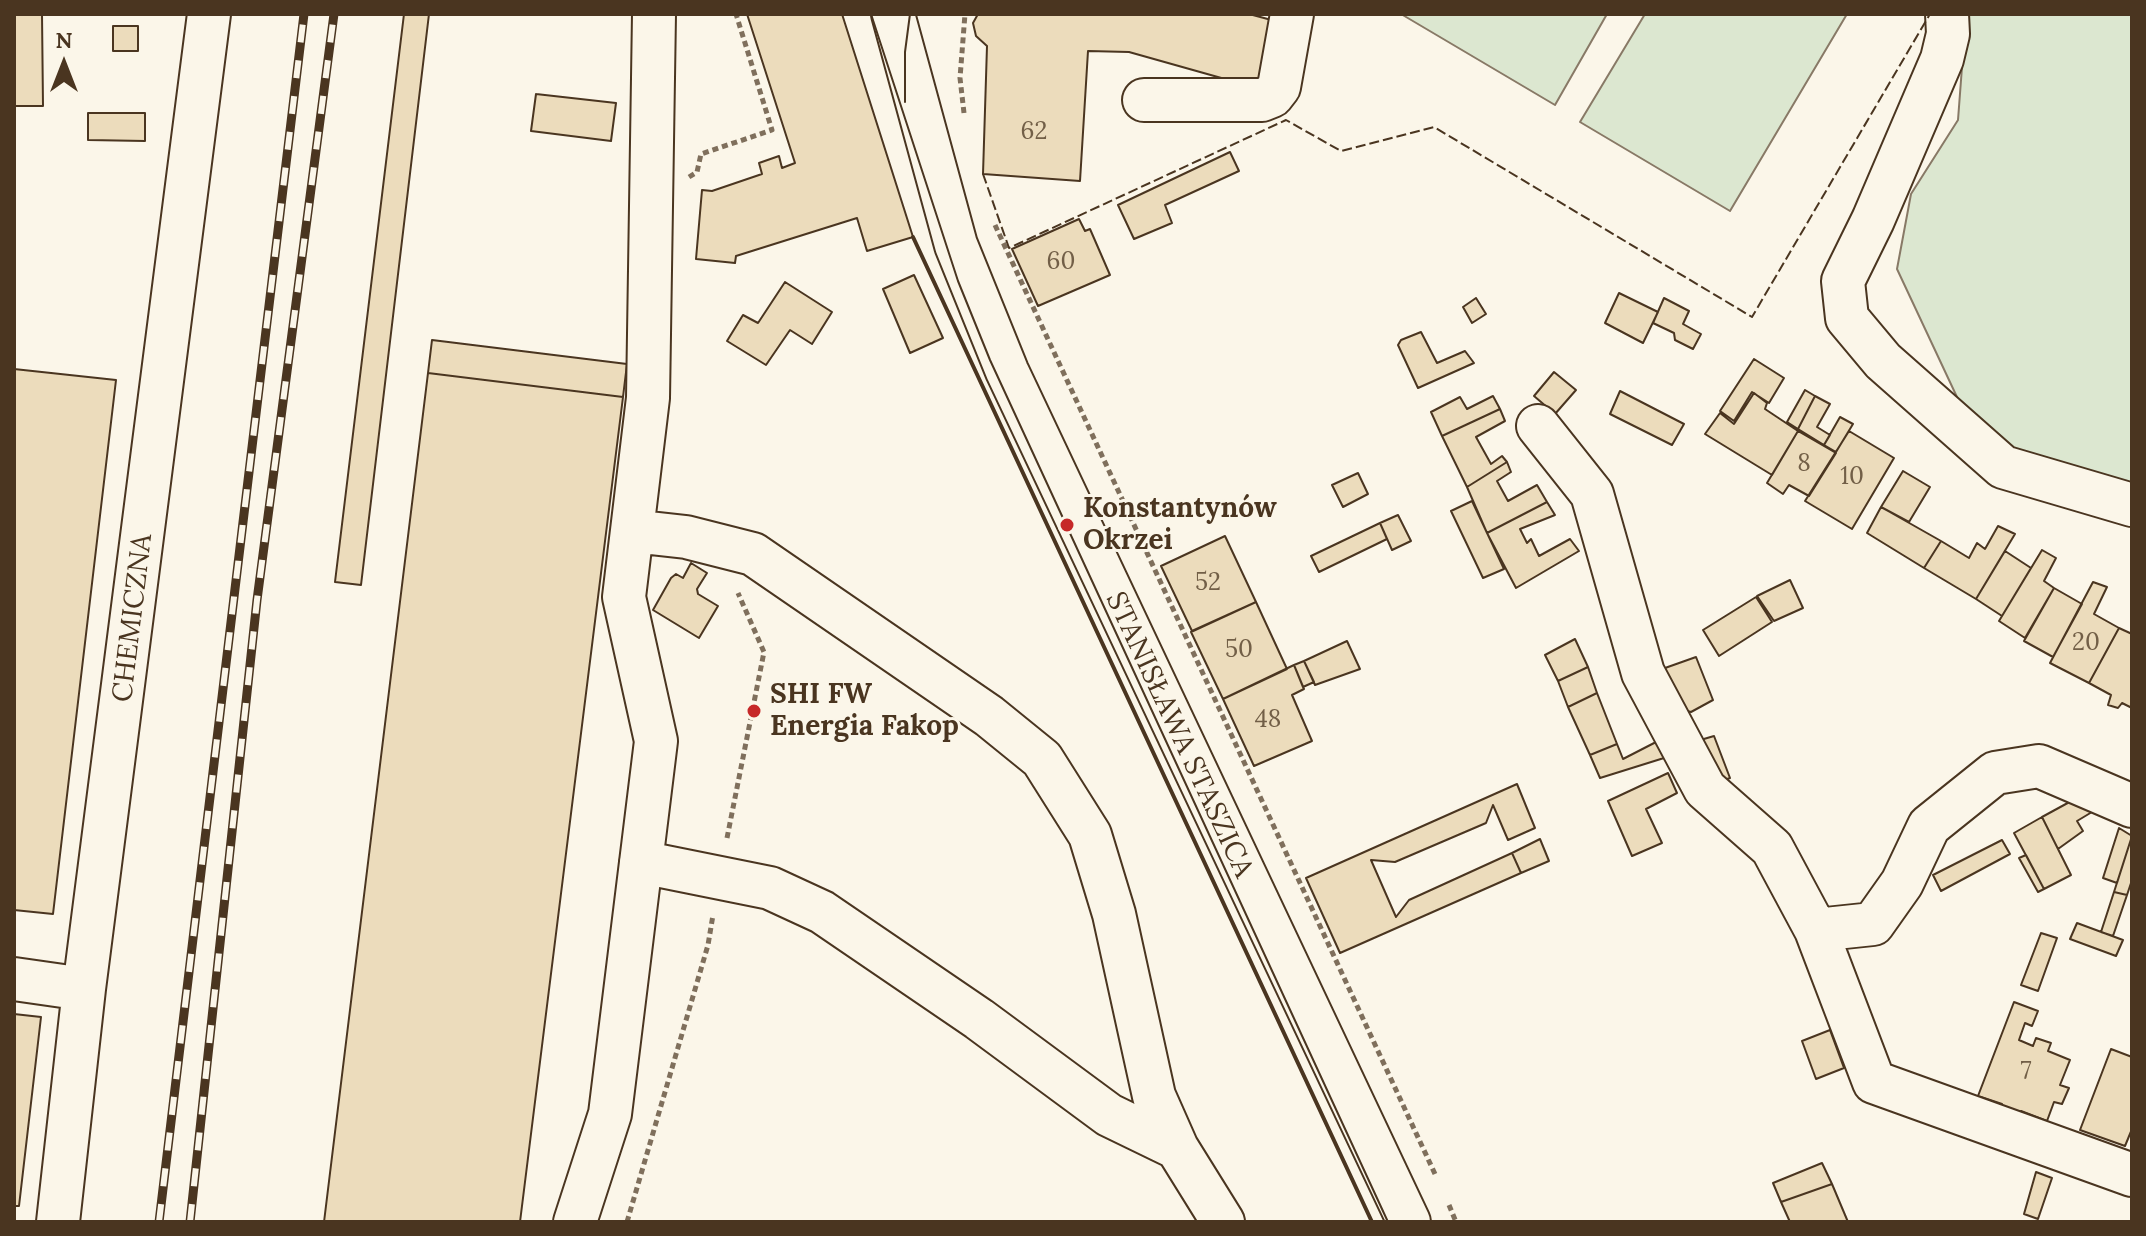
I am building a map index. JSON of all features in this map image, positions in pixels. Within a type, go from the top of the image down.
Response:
[{"type":"street","name":"CHEMICZNA","points":[[58,1222],[84,989],[209,14]]},
{"type":"street","points":[[575,1222],[610,1114],[656,741],[624,597],[648,398],[654,14]]},
{"type":"street","name":"STANISŁAWA STASZICA","points":[[893,14],[956,245],[1007,371],[1409,1222]]},
{"type":"street","points":[[1144,100],[1262,100],[1272,96],[1279,87],[1292,14]]},
{"type":"street","points":[[1947,14],[1948,34],[1942,59],[1843,281],[1847,318],[1883,361],[2003,467],[2132,505]]},
{"type":"street","points":[[1538,426],[1592,494],[1643,673],[1705,789],[1772,848],[1816,930],[1874,1082],[2132,1175]]},
{"type":"street","points":[[632,531],[686,537],[753,554],[989,716],[1042,759],[1090,835],[1114,914],[1154,1096],[1177,1148],[1223,1222]]},
{"type":"street","points":[[1816,930],[1873,924],[1902,883],[1929,826],[1995,773],[2039,766],[2132,806]]},
{"type":"street","points":[[641,862],[770,888],[822,912],[979,1019],[1109,1115],[1177,1148]]},
{"type":"street","points":[[14,979],[84,989]]},
{"type":"path","points":[[680,183],[697,172],[701,154],[772,130],[736,14]]},
{"type":"path","points":[[965,14],[960,78],[965,119]]},
{"type":"path","points":[[992,219],[1437,1179]]},
{"type":"path","points":[[627,1222],[708,945],[764,652],[733,581]]},
{"type":"path","points":[[1443,1193],[1456,1222]]},
{"type":"green space","points":[[1401,14],[1607,14],[1555,105]]},
{"type":"green space","points":[[1645,14],[1847,14],[1730,211],[1580,122]]},
{"type":"green space","points":[[1966,14],[2132,14],[2132,485],[2018,457],[1964,412],[1897,269],[1911,194],[1958,120]]},
{"type":"building","points":[[14,14],[42,14],[43,106],[14,106]]},
{"type":"building","points":[[404,14],[429,14],[361,585],[335,582]]},
{"type":"building","points":[[747,14],[842,14],[913,237],[867,251],[857,218],[736,256],[735,263],[696,259],[702,190],[712,191],[762,174],[759,163],[779,156],[782,168],[795,163]]},
{"type":"building","points":[[978,14],[1249,14],[1279,22],[1264,90],[1129,52],[1088,51],[1080,181],[983,174],[987,46],[976,36],[973,23]]},
{"type":"building","points":[[113,26],[138,26],[138,51],[113,51]]},
{"type":"building","points":[[536,94],[616,103],[611,141],[531,131]]},
{"type":"building","points":[[88,113],[145,113],[145,141],[88,140]]},
{"type":"building","points":[[1230,152],[1239,171],[1165,205],[1172,223],[1134,239],[1118,205]]},
{"type":"building","points":[[1079,219],[1085,231],[1090,229],[1110,275],[1038,306],[1012,249]]},
{"type":"building","points":[[914,275],[943,338],[910,353],[883,289]]},
{"type":"building","points":[[785,282],[832,312],[812,344],[790,330],[766,365],[727,341],[743,315],[758,323]]},
{"type":"building","points":[[1619,293],[1658,312],[1643,343],[1605,323]]},
{"type":"building","points":[[1476,298],[1486,314],[1472,323],[1463,307]]},
{"type":"building","points":[[1664,298],[1689,311],[1683,324],[1701,334],[1693,349],[1675,340],[1674,333],[1653,323]]},
{"type":"building","points":[[1421,332],[1437,363],[1465,351],[1474,363],[1418,388],[1398,345],[1401,340]]},
{"type":"building","points":[[432,340],[627,364],[623,397],[428,373]]},
{"type":"building","points":[[1754,359],[1784,378],[1769,403],[1752,392],[1734,421],[1720,411]]},
{"type":"building","points":[[14,369],[116,380],[53,914],[14,910]]},
{"type":"building","points":[[1554,372],[1576,390],[1555,414],[1534,396]]},
{"type":"building","points":[[428,373],[623,397],[520,1222],[324,1222]]},
{"type":"building","points":[[1805,390],[1815,396],[1798,429],[1787,422]]},
{"type":"building","points":[[1620,391],[1684,424],[1672,445],[1610,414]]},
{"type":"building","points":[[1754,393],[1767,403],[1765,409],[1798,431],[1772,475],[1705,434],[1720,413],[1734,424]]},
{"type":"building","points":[[1493,396],[1500,409],[1442,436],[1431,412],[1460,397],[1467,409]]},
{"type":"building","points":[[1815,396],[1830,404],[1817,427],[1830,435],[1824,445],[1798,429]]},
{"type":"building","points":[[1500,409],[1505,421],[1476,437],[1491,464],[1502,456],[1507,462],[1467,487],[1442,436]]},
{"type":"building","points":[[1840,417],[1853,424],[1836,452],[1824,445]]},
{"type":"building","points":[[1798,431],[1836,453],[1809,496],[1789,485],[1783,494],[1767,483]]},
{"type":"building","points":[[1849,431],[1894,458],[1852,529],[1805,501]]},
{"type":"building","points":[[1507,462],[1511,472],[1497,481],[1508,501],[1537,485],[1547,502],[1487,533],[1467,487]]},
{"type":"building","points":[[1903,471],[1930,487],[1909,522],[1881,507]]},
{"type":"building","points":[[1358,473],[1368,494],[1343,507],[1332,485]]},
{"type":"building","points":[[1472,501],[1504,569],[1483,578],[1451,511]]},
{"type":"building","points":[[1547,502],[1555,515],[1520,529],[1527,543],[1531,539],[1539,556],[1570,539],[1579,551],[1516,588],[1487,533]]},
{"type":"building","points":[[1881,507],[1941,541],[1924,568],[1867,533]]},
{"type":"building","points":[[1398,515],[1411,541],[1392,550],[1380,523]]},
{"type":"building","points":[[1380,523],[1387,539],[1319,572],[1311,556]]},
{"type":"building","points":[[1998,526],[2015,534],[1976,599],[1924,568],[1941,541],[1969,558],[1977,543],[1985,549]]},
{"type":"building","points":[[1225,536],[1256,602],[1192,631],[1161,566]]},
{"type":"building","points":[[2042,550],[2056,558],[2044,581],[2054,588],[2025,638],[1999,621]]},
{"type":"building","points":[[2005,551],[2031,568],[2002,616],[1976,599]]},
{"type":"building","points":[[691,563],[707,573],[697,589],[698,594],[718,606],[699,638],[653,610],[671,578],[676,574],[683,578]]},
{"type":"building","points":[[1790,580],[1803,608],[1774,621],[1757,596]]},
{"type":"building","points":[[2093,582],[2107,587],[2094,614],[2119,628],[2089,683],[2050,663]]},
{"type":"building","points":[[2054,588],[2082,604],[2053,657],[2024,641]]},
{"type":"building","points":[[1756,597],[1772,622],[1719,656],[1703,630]]},
{"type":"building","points":[[1256,602],[1287,669],[1223,699],[1191,632]]},
{"type":"building","points":[[2119,628],[2132,634],[2132,708],[2122,703],[2118,708],[2108,705],[2111,695],[2089,683]]},
{"type":"building","points":[[1575,639],[1588,667],[1558,681],[1545,655]]},
{"type":"building","points":[[1347,641],[1360,669],[1315,685],[1304,661]]},
{"type":"building","points":[[1696,657],[1713,700],[1691,712],[1680,709],[1665,668]]},
{"type":"building","points":[[1304,661],[1314,682],[1303,687],[1294,665]]},
{"type":"building","points":[[1294,665],[1304,689],[1292,695],[1312,741],[1254,766],[1223,699]]},
{"type":"building","points":[[1588,667],[1597,693],[1568,707],[1558,681]]},
{"type":"building","points":[[1597,693],[1617,744],[1590,755],[1568,707]]},
{"type":"building","points":[[1714,736],[1730,778],[1713,784],[1697,741]]},
{"type":"building","points":[[1658,741],[1664,758],[1600,778],[1590,755],[1617,744],[1623,759]]},
{"type":"building","points":[[1668,773],[1677,793],[1646,809],[1662,843],[1632,856],[1608,801]]},
{"type":"building","points":[[1517,784],[1535,828],[1508,840],[1493,805],[1486,823],[1395,862],[1371,860],[1396,917],[1409,900],[1512,853],[1521,873],[1340,953],[1306,878]]},
{"type":"building","points":[[2075,799],[2092,812],[2077,821],[2083,831],[2058,849],[2042,817]]},
{"type":"building","points":[[2042,817],[2071,875],[2044,889],[2014,833]]},
{"type":"building","points":[[2119,828],[2132,836],[2117,883],[2103,878]]},
{"type":"building","points":[[2132,836],[2132,880],[2127,895],[2114,892]]},
{"type":"building","points":[[1540,839],[1549,861],[1521,873],[1512,853]]},
{"type":"building","points":[[2002,840],[2010,854],[1941,891],[1933,875]]},
{"type":"building","points":[[2026,855],[2044,889],[2038,892],[2019,858]]},
{"type":"building","points":[[2114,892],[2127,895],[2113,936],[2101,932]]},
{"type":"building","points":[[2077,923],[2123,940],[2116,956],[2070,939]]},
{"type":"building","points":[[2041,933],[2057,938],[2038,991],[2021,985]]},
{"type":"building","points":[[2014,1002],[2038,1011],[2032,1026],[2025,1023],[2019,1040],[2033,1046],[2036,1038],[2051,1043],[2048,1051],[2070,1060],[2060,1085],[2069,1088],[2062,1104],[2054,1102],[2047,1121],[2021,1111],[2017,1119],[1999,1113],[2002,1104],[1978,1096]]},
{"type":"building","points":[[14,1014],[41,1017],[19,1206],[14,1206]]},
{"type":"building","points":[[1830,1030],[1844,1068],[1816,1079],[1802,1041]]},
{"type":"building","points":[[2111,1049],[2132,1057],[2132,1129],[2125,1146],[2080,1130]]},
{"type":"building","points":[[1822,1163],[1832,1184],[1781,1202],[1773,1183]]},
{"type":"building","points":[[2036,1172],[2052,1178],[2038,1219],[2024,1214]]},
{"type":"building","points":[[1832,1184],[1848,1222],[1790,1222],[1781,1202]]},
{"type":"tram line","points":[[871,14],[958,281],[990,360],[1388,1222]]},
{"type":"tram line","points":[[905,102],[905,52],[910,14]]},
{"type":"railway","points":[[159,1222],[304,14]]},
{"type":"railway","points":[[190,1222],[257,600],[334,14]]},
{"type":"fence","points":[[983,174],[1009,248],[1286,120],[1341,151],[1434,127],[1752,317],[1930,14]]},
{"type":"wall","points":[[913,237],[1372,1222]]},
{"type":"place","name":"Konstantynów Okrzei","points":[[1067,525]]},
{"type":"place","name":"SHI FW Energia Fakop","points":[[754,711]]}]
